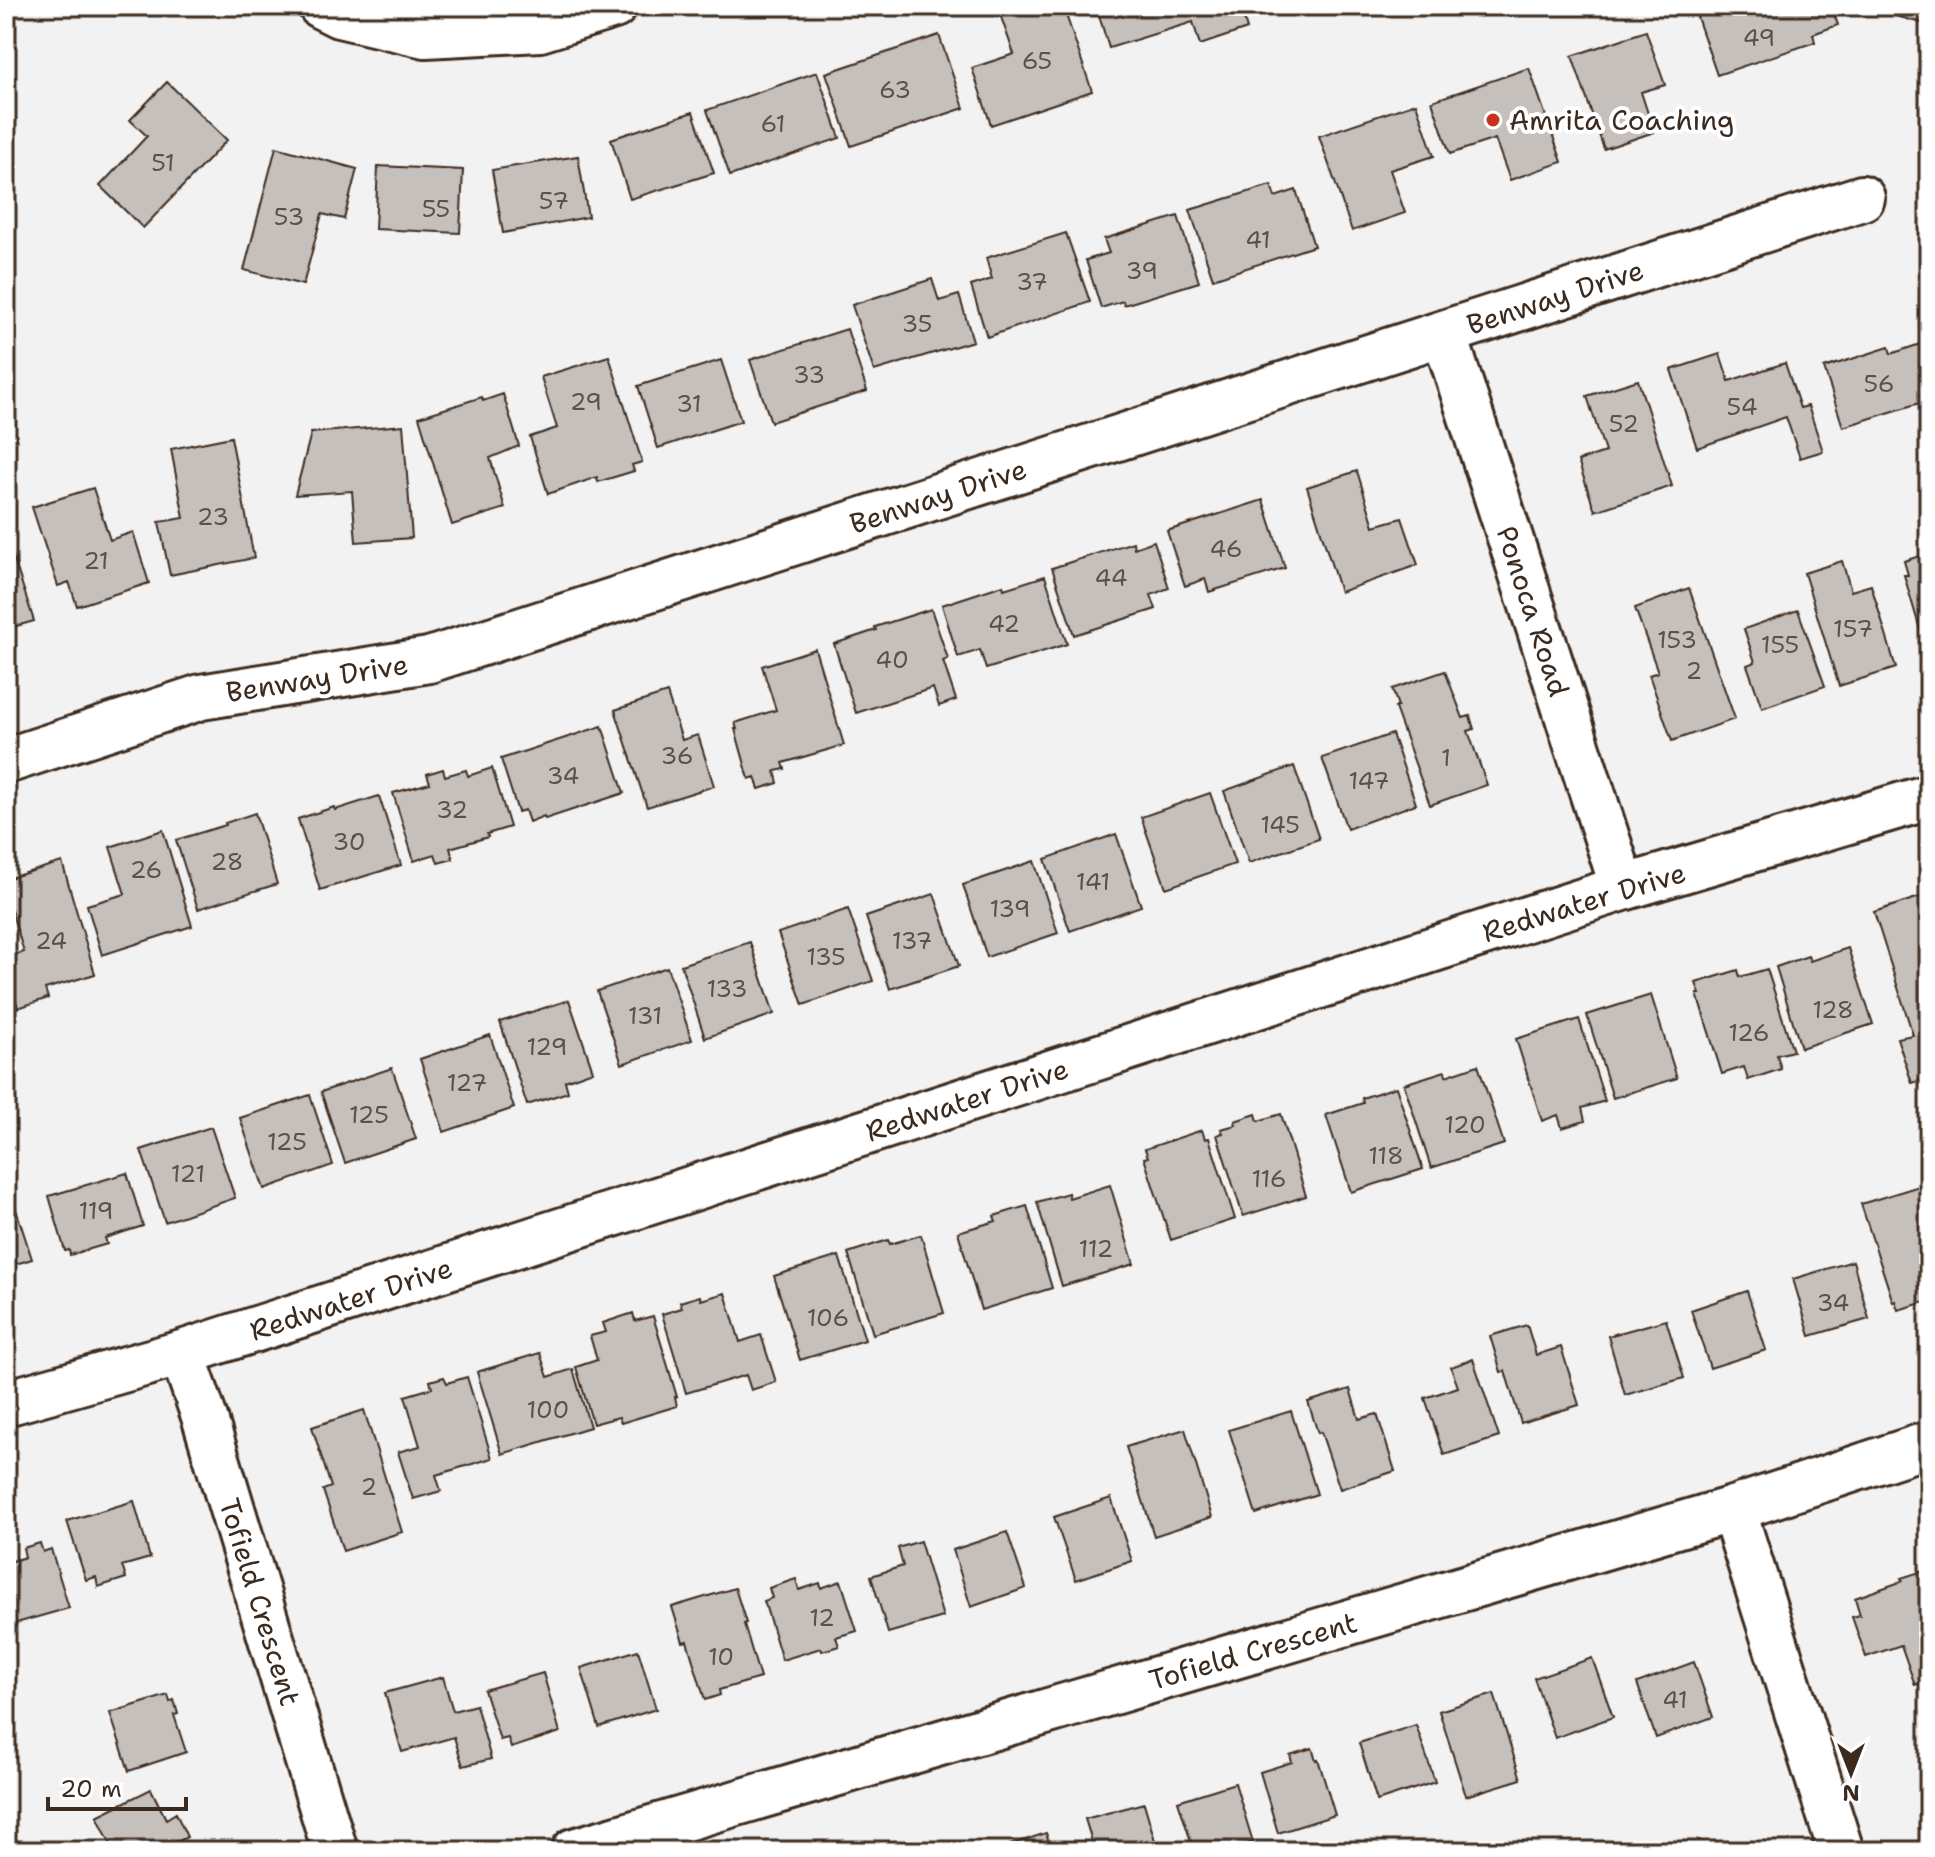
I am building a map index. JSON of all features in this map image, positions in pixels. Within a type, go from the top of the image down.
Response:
[{"type":"street","points":[[321,6],[339,15],[425,35],[540,29],[614,6]]},
{"type":"street","name":"Benway Drive","points":[[6,761],[201,697],[429,660],[1862,198]]},
{"type":"street","name":"Ponoca Road","points":[[1444,333],[1623,888]]},
{"type":"street","name":"Redwater Drive","points":[[6,1403],[182,1353],[1623,888],[1929,797]]},
{"type":"street","name":"Tofield Crescent","points":[[182,1353],[205,1419],[335,1851]]},
{"type":"street","name":"Tofield Crescent","points":[[574,1851],[1733,1509],[1929,1444]]},
{"type":"street","points":[[1733,1509],[1841,1851]]},
{"type":"building","points":[[1023,6],[1063,6],[1092,91],[991,125],[972,68],[1014,54],[1000,14]]},
{"type":"building","points":[[1096,6],[1240,6],[1247,29],[1200,45],[1193,22],[1109,48]]},
{"type":"building","points":[[1719,6],[1831,6],[1838,25],[1813,34],[1815,42],[1717,75],[1696,14]]},
{"type":"building","points":[[1883,6],[1929,6],[1929,25],[1881,12]]},
{"type":"building","points":[[1646,31],[1665,85],[1641,92],[1654,132],[1604,149],[1572,56]]},
{"type":"building","points":[[939,35],[964,108],[851,146],[826,73]]},
{"type":"building","name":"Amrita Coaching","points":[[1529,68],[1562,162],[1510,180],[1495,139],[1450,154],[1432,101]]},
{"type":"building","points":[[817,72],[840,138],[730,176],[707,110]]},
{"type":"building","points":[[167,82],[227,140],[143,228],[100,186],[147,136],[130,120]]},
{"type":"building","points":[[1416,103],[1434,156],[1390,170],[1405,213],[1352,231],[1319,136]]},
{"type":"building","points":[[693,112],[714,173],[630,199],[611,139]]},
{"type":"building","points":[[276,147],[357,169],[344,219],[322,214],[303,285],[244,270]]},
{"type":"building","points":[[578,156],[588,217],[503,233],[492,170]]},
{"type":"building","points":[[378,166],[463,170],[460,233],[375,229]]},
{"type":"building","points":[[1271,185],[1275,197],[1296,190],[1314,246],[1213,279],[1190,210]]},
{"type":"building","points":[[1178,216],[1199,282],[1124,305],[1123,301],[1101,308],[1086,260],[1109,253],[1104,239]]},
{"type":"building","points":[[1066,233],[1090,302],[987,337],[971,286],[992,279],[986,258]]},
{"type":"building","points":[[932,279],[939,301],[959,295],[973,341],[874,371],[852,305]]},
{"type":"building","points":[[847,329],[867,391],[771,422],[750,360]]},
{"type":"building","points":[[1929,341],[1929,400],[1843,427],[1824,368],[1889,347],[1891,354]]},
{"type":"building","points":[[1720,354],[1729,381],[1785,363],[1800,408],[1808,406],[1823,451],[1800,458],[1786,417],[1697,448],[1671,370]]},
{"type":"building","points":[[609,356],[642,462],[632,465],[634,471],[598,482],[597,477],[548,494],[530,437],[557,428],[541,377]]},
{"type":"building","points":[[721,360],[741,421],[658,448],[638,386]]},
{"type":"building","points":[[1638,380],[1672,486],[1595,511],[1578,461],[1605,452],[1587,396]]},
{"type":"building","points":[[503,394],[519,446],[490,458],[505,508],[452,525],[419,417],[482,397],[483,401]]},
{"type":"building","points":[[403,425],[412,538],[356,542],[352,491],[295,495],[311,433]]},
{"type":"building","points":[[231,437],[254,558],[170,575],[159,522],[184,518],[171,449]]},
{"type":"building","points":[[1357,471],[1374,526],[1402,518],[1418,565],[1340,592],[1307,487]]},
{"type":"building","points":[[93,488],[110,540],[133,532],[149,583],[77,606],[69,582],[58,586],[32,507]]},
{"type":"building","points":[[1263,500],[1285,568],[1209,592],[1205,579],[1185,586],[1167,531]]},
{"type":"building","points":[[6,535],[34,621],[6,629]]},
{"type":"building","points":[[1154,541],[1169,588],[1151,595],[1156,609],[1074,635],[1052,568],[1133,542],[1134,548]]},
{"type":"building","points":[[1929,553],[1928,657],[1904,575],[1908,575],[1904,561]]},
{"type":"building","points":[[1842,561],[1851,591],[1871,585],[1896,668],[1839,686],[1804,573]]},
{"type":"building","points":[[1045,576],[1067,644],[986,669],[980,650],[958,657],[942,605],[1003,585],[1004,589]]},
{"type":"building","points":[[1689,588],[1735,719],[1672,741],[1649,675],[1658,672],[1635,608]]},
{"type":"building","points":[[931,609],[948,659],[943,661],[956,700],[939,706],[933,688],[856,713],[834,644]]},
{"type":"building","points":[[1798,610],[1825,686],[1762,708],[1747,665],[1755,662],[1744,629]]},
{"type":"building","points":[[815,649],[844,745],[783,763],[785,769],[775,771],[778,783],[759,789],[755,777],[749,779],[735,723],[776,710],[762,666]]},
{"type":"building","points":[[1445,671],[1463,718],[1470,716],[1474,729],[1468,731],[1487,785],[1430,805],[1395,708],[1398,706],[1392,689]]},
{"type":"building","points":[[667,693],[682,740],[698,735],[714,786],[647,807],[615,710]]},
{"type":"building","points":[[602,726],[624,793],[529,822],[525,810],[518,812],[501,759]]},
{"type":"building","points":[[1392,734],[1416,804],[1347,829],[1322,758]]},
{"type":"building","points":[[1294,766],[1319,839],[1249,863],[1224,791]]},
{"type":"building","points":[[492,768],[510,827],[450,848],[453,859],[438,863],[435,854],[414,861],[393,793],[430,783],[427,774],[443,769],[445,776],[466,770],[468,776]]},
{"type":"building","points":[[1210,793],[1235,864],[1166,888],[1141,817]]},
{"type":"building","points":[[379,796],[401,865],[320,890],[298,819]]},
{"type":"building","points":[[255,813],[277,884],[198,909],[176,840]]},
{"type":"building","points":[[163,830],[192,926],[102,955],[87,905],[125,894],[110,847]]},
{"type":"building","points":[[1116,834],[1141,906],[1070,931],[1045,859]]},
{"type":"building","points":[[1034,861],[1058,933],[987,957],[963,885]]},
{"type":"building","points":[[62,862],[95,974],[45,989],[48,998],[18,1008],[6,968],[6,957],[24,952],[6,894],[6,879]]},
{"type":"building","points":[[934,894],[959,966],[890,989],[866,917]]},
{"type":"building","points":[[1929,894],[1929,1078],[1912,1083],[1897,1038],[1913,1035],[1874,912]]},
{"type":"building","points":[[848,909],[873,981],[803,1005],[778,933]]},
{"type":"building","points":[[750,942],[774,1014],[705,1038],[681,965]]},
{"type":"building","points":[[1848,948],[1873,1024],[1801,1048],[1776,967],[1808,956],[1810,961]]},
{"type":"building","points":[[667,967],[692,1040],[622,1064],[597,991]]},
{"type":"building","points":[[1767,969],[1793,1051],[1777,1055],[1781,1069],[1748,1080],[1744,1067],[1722,1074],[1696,983],[1738,970],[1740,977]]},
{"type":"building","points":[[1651,995],[1677,1078],[1613,1098],[1587,1015]]},
{"type":"building","points":[[569,1000],[593,1071],[565,1081],[568,1092],[527,1105],[500,1022]]},
{"type":"building","points":[[1579,1019],[1605,1101],[1582,1108],[1585,1121],[1562,1128],[1558,1115],[1542,1121],[1516,1039]]},
{"type":"building","points":[[490,1035],[514,1108],[444,1132],[420,1059]]},
{"type":"building","points":[[1478,1065],[1504,1144],[1431,1168],[1404,1084],[1445,1071],[1446,1076]]},
{"type":"building","points":[[392,1068],[416,1139],[345,1163],[321,1092]]},
{"type":"building","points":[[1396,1087],[1423,1169],[1351,1192],[1326,1115],[1363,1103],[1362,1098]]},
{"type":"building","points":[[310,1095],[333,1165],[264,1189],[240,1118]]},
{"type":"building","points":[[1256,1114],[1258,1121],[1281,1114],[1306,1196],[1243,1216],[1217,1135],[1223,1133],[1221,1129],[1236,1125],[1235,1121]]},
{"type":"building","points":[[211,1127],[235,1198],[165,1222],[141,1150]]},
{"type":"building","points":[[1202,1130],[1205,1139],[1209,1138],[1235,1219],[1171,1240],[1144,1158],[1148,1157],[1145,1149]]},
{"type":"building","points":[[127,1173],[143,1226],[105,1238],[107,1244],[70,1255],[69,1250],[65,1251],[49,1196]]},
{"type":"building","points":[[1929,1183],[1929,1301],[1898,1310],[1861,1204]]},
{"type":"building","points":[[1110,1185],[1134,1264],[1062,1286],[1037,1202],[1068,1193],[1069,1198]]},
{"type":"building","points":[[11,1194],[32,1259],[6,1267],[6,1195]]},
{"type":"building","points":[[1027,1206],[1052,1288],[981,1310],[958,1232],[996,1221],[994,1216]]},
{"type":"building","points":[[921,1235],[944,1313],[873,1334],[848,1253],[888,1240],[890,1244]]},
{"type":"building","points":[[839,1256],[865,1340],[800,1360],[774,1276]]},
{"type":"building","points":[[1853,1261],[1869,1319],[1810,1336],[1793,1279]]},
{"type":"building","points":[[1747,1291],[1766,1350],[1710,1368],[1691,1310]]},
{"type":"building","points":[[725,1293],[740,1342],[761,1335],[776,1382],[751,1390],[746,1375],[686,1393],[662,1314],[682,1308],[680,1302]]},
{"type":"building","points":[[633,1313],[635,1321],[653,1316],[677,1406],[621,1423],[619,1417],[593,1424],[576,1367],[597,1360],[590,1336],[606,1332],[603,1323]]},
{"type":"building","points":[[1666,1320],[1684,1378],[1625,1395],[1608,1336]]},
{"type":"building","points":[[1527,1325],[1536,1355],[1561,1347],[1579,1405],[1521,1423],[1490,1336]]},
{"type":"building","points":[[540,1353],[548,1377],[573,1369],[590,1427],[502,1454],[477,1372]]},
{"type":"building","points":[[1473,1359],[1499,1437],[1444,1455],[1425,1398],[1458,1387],[1451,1367]]},
{"type":"building","points":[[444,1377],[447,1383],[467,1377],[492,1458],[436,1475],[441,1491],[413,1499],[398,1452],[420,1446],[405,1396],[432,1388],[430,1381]]},
{"type":"building","points":[[1350,1389],[1359,1419],[1377,1414],[1395,1471],[1340,1489],[1308,1402]]},
{"type":"building","points":[[364,1410],[402,1532],[343,1551],[323,1490],[331,1487],[312,1427]]},
{"type":"building","points":[[1291,1411],[1317,1494],[1256,1514],[1229,1430]]},
{"type":"building","points":[[1185,1429],[1212,1517],[1154,1536],[1126,1447]]},
{"type":"building","points":[[1111,1498],[1132,1561],[1076,1580],[1054,1517]]},
{"type":"building","points":[[134,1501],[150,1558],[122,1566],[126,1578],[98,1587],[96,1577],[86,1580],[67,1521]]},
{"type":"building","points":[[1007,1532],[1026,1588],[971,1607],[953,1550]]},
{"type":"building","points":[[920,1541],[943,1617],[888,1633],[871,1576],[903,1566],[898,1548]]},
{"type":"building","points":[[40,1543],[43,1552],[51,1549],[69,1608],[6,1626],[6,1563],[25,1557],[23,1548]]},
{"type":"building","points":[[1929,1569],[1929,1680],[1915,1685],[1901,1645],[1866,1657],[1852,1617],[1860,1615],[1855,1598]]},
{"type":"building","points":[[796,1579],[799,1590],[820,1583],[821,1588],[841,1581],[857,1631],[836,1637],[839,1646],[782,1660],[764,1601],[772,1598],[769,1588]]},
{"type":"building","points":[[735,1588],[760,1678],[719,1690],[720,1695],[705,1700],[687,1641],[683,1642],[672,1607]]},
{"type":"building","points":[[638,1650],[656,1709],[599,1727],[581,1668]]},
{"type":"building","points":[[1592,1658],[1613,1717],[1555,1738],[1534,1678]]},
{"type":"building","points":[[1694,1662],[1713,1717],[1656,1738],[1637,1683]]},
{"type":"building","points":[[543,1673],[560,1732],[511,1748],[508,1738],[500,1740],[484,1690]]},
{"type":"building","points":[[443,1677],[453,1711],[476,1705],[491,1759],[463,1766],[454,1737],[402,1752],[385,1693]]},
{"type":"building","points":[[1494,1694],[1521,1779],[1466,1796],[1439,1711]]},
{"type":"building","points":[[168,1695],[170,1702],[174,1700],[178,1714],[174,1715],[186,1752],[129,1771],[110,1713]]},
{"type":"building","points":[[1416,1725],[1435,1782],[1377,1801],[1359,1743]]},
{"type":"building","points":[[1312,1748],[1335,1815],[1278,1833],[1260,1772],[1292,1762],[1290,1755]]},
{"type":"building","points":[[1235,1783],[1253,1842],[1224,1851],[1194,1851],[1178,1801]]},
{"type":"building","points":[[151,1789],[166,1819],[176,1813],[187,1837],[159,1851],[114,1851],[97,1816]]},
{"type":"building","points":[[1144,1803],[1158,1851],[1095,1851],[1085,1819]]},
{"type":"building","points":[[1046,1833],[1052,1851],[992,1851]]},
{"type":"place","name":"Amrita Coaching","points":[[1493,120]]}]
